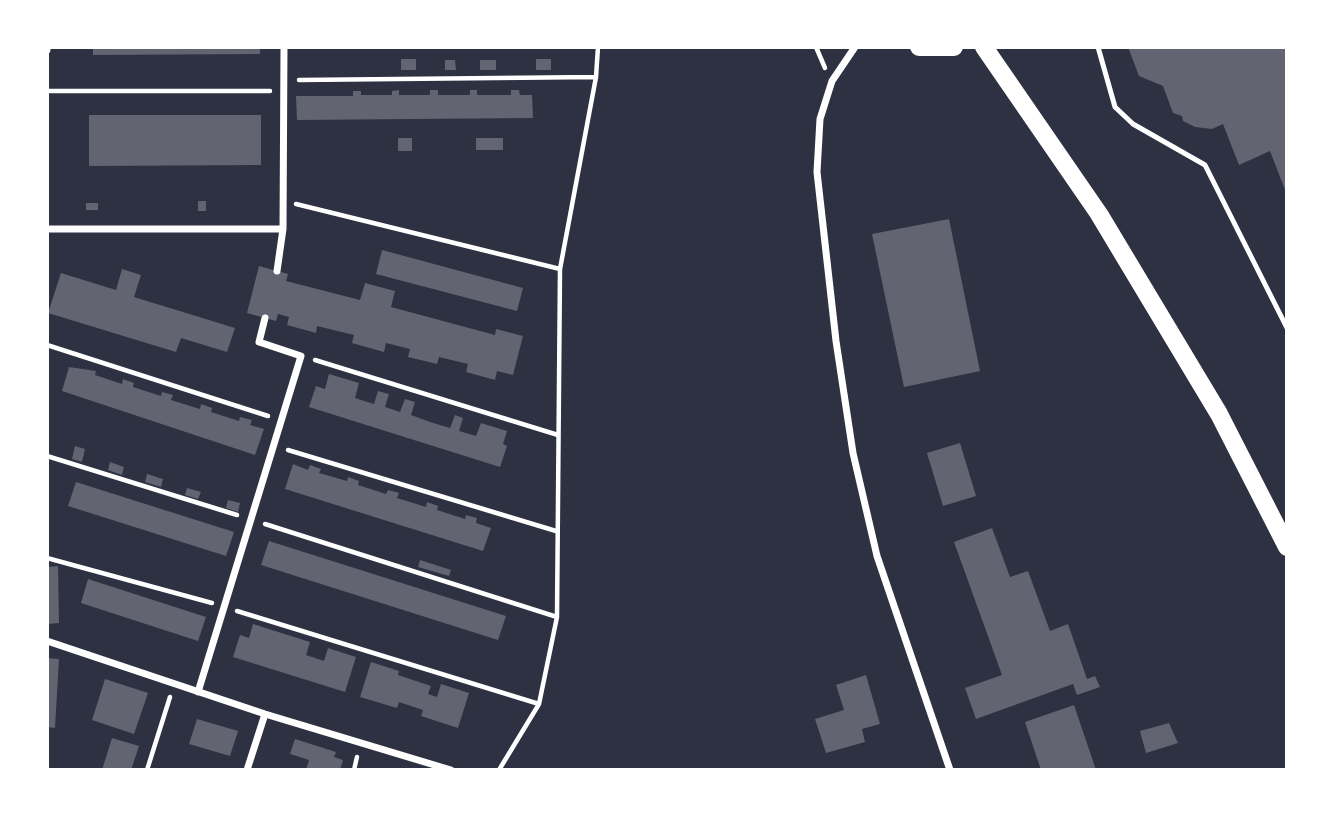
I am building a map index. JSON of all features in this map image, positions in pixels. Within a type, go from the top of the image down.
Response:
[{"type":"main road","points":[[919,47],[954,47]]},
{"type":"main road","points":[[984,47],[1106,226],[1219,414],[1287,547]]},
{"type":"street","points":[[277,271],[284,201],[284,47]]},
{"type":"street","points":[[855,47],[832,80],[819,132],[817,172],[835,341],[853,453],[877,556],[950,770]]},
{"type":"street","points":[[47,229],[283,229]]},
{"type":"street","points":[[198,692],[301,356],[258,342],[265,318]]},
{"type":"street","points":[[47,641],[265,714],[451,770]]},
{"type":"street","points":[[247,770],[265,714]]},
{"type":"lane","points":[[1098,47],[1115,107],[1133,124],[1205,165],[1287,328]]},
{"type":"path","points":[[499,770],[539,704],[557,617],[560,269],[596,77],[598,47]]},
{"type":"path","points":[[284,80],[596,77]]},
{"type":"path","points":[[47,91],[284,92]]},
{"type":"path","points":[[284,201],[560,269]]},
{"type":"path","points":[[47,345],[282,420]]},
{"type":"path","points":[[301,356],[558,435]]},
{"type":"path","points":[[274,446],[556,531]]},
{"type":"path","points":[[47,456],[557,617]]},
{"type":"path","points":[[47,558],[224,607],[539,704]]},
{"type":"path","points":[[147,770],[174,684]]},
{"type":"building","points":[[93,47],[260,47],[260,54],[93,55]]},
{"type":"building","points":[[1128,47],[1287,47],[1287,195],[1270,151],[1239,165],[1223,124],[1212,129],[1195,127],[1183,121],[1182,116],[1173,113],[1163,86],[1139,76]]},
{"type":"building","points":[[401,59],[416,59],[416,70],[401,70]]},
{"type":"building","points":[[536,59],[551,59],[551,70],[536,70]]},
{"type":"building","points":[[445,60],[455,60],[456,70],[445,70]]},
{"type":"building","points":[[480,60],[496,60],[496,70],[480,70]]},
{"type":"building","points":[[399,90],[399,95],[430,95],[430,90],[438,90],[438,95],[470,95],[470,90],[477,90],[477,95],[511,95],[511,90],[519,90],[520,95],[532,95],[533,118],[297,120],[296,96],[353,96],[353,91],[361,91],[361,95],[392,95],[392,91]]},
{"type":"building","points":[[89,115],[261,115],[261,165],[89,166]]},
{"type":"building","points":[[398,138],[412,138],[412,151],[398,151]]},
{"type":"building","points":[[476,138],[503,138],[503,150],[476,150]]},
{"type":"building","points":[[198,201],[206,201],[206,211],[198,211]]},
{"type":"building","points":[[86,203],[98,203],[98,210],[86,210]]},
{"type":"building","points":[[949,219],[980,371],[904,387],[872,234]]},
{"type":"building","points":[[382,250],[523,288],[517,311],[376,274]]},
{"type":"building","points":[[259,266],[288,274],[286,281],[360,300],[365,283],[395,291],[391,307],[495,335],[496,329],[523,336],[513,375],[497,371],[495,380],[466,372],[468,364],[439,357],[437,364],[408,357],[410,349],[386,343],[384,352],[352,343],[354,335],[317,326],[316,333],[287,325],[289,317],[278,314],[276,321],[247,313]]},
{"type":"building","points":[[122,269],[141,275],[134,297],[235,328],[227,352],[181,338],[176,352],[48,313],[61,273],[116,290]]},
{"type":"building","points":[[69,367],[96,371],[95,375],[122,384],[123,379],[134,383],[133,387],[161,396],[162,392],[173,395],[171,400],[200,409],[201,404],[212,408],[211,412],[239,421],[240,417],[252,420],[250,425],[264,429],[255,455],[62,391]]},
{"type":"building","points":[[329,374],[359,383],[355,398],[374,404],[378,391],[389,394],[385,407],[400,412],[405,399],[415,402],[411,415],[430,422],[450,428],[455,415],[463,418],[459,431],[476,436],[481,423],[507,431],[503,444],[507,446],[500,467],[309,407],[316,386],[325,389]]},
{"type":"building","points":[[960,443],[976,496],[943,506],[927,453]]},
{"type":"building","points":[[75,446],[85,449],[82,462],[72,459]]},
{"type":"building","points":[[110,462],[124,467],[122,475],[108,470]]},
{"type":"building","points":[[293,464],[308,470],[310,465],[321,469],[319,473],[347,481],[348,477],[359,481],[358,485],[386,494],[388,490],[399,493],[397,498],[426,507],[427,502],[438,506],[437,510],[465,519],[466,515],[477,518],[476,523],[491,528],[483,551],[285,489]]},
{"type":"building","points":[[147,474],[163,479],[161,487],[145,482]]},
{"type":"building","points":[[76,482],[234,532],[226,556],[68,506]]},
{"type":"building","points":[[187,488],[201,492],[198,499],[185,495]]},
{"type":"building","points":[[228,500],[240,503],[238,512],[226,508]]},
{"type":"building","points":[[992,528],[1010,577],[1028,571],[1050,631],[1068,624],[1087,679],[1095,676],[1100,687],[1077,695],[1073,684],[976,719],[965,688],[1002,675],[954,542]]},
{"type":"building","points":[[269,541],[506,616],[498,640],[261,565]]},
{"type":"building","points":[[420,560],[451,570],[449,576],[418,567]]},
{"type":"building","points":[[58,566],[59,623],[47,624],[47,567]]},
{"type":"building","points":[[88,579],[206,617],[198,641],[81,603]]},
{"type":"building","points":[[253,624],[310,642],[306,655],[324,661],[328,648],[356,657],[345,692],[233,657],[240,635],[249,638]]},
{"type":"building","points":[[47,658],[59,659],[55,728],[47,727]]},
{"type":"building","points":[[371,662],[431,686],[428,694],[437,697],[441,684],[469,693],[458,728],[421,716],[423,710],[399,702],[397,708],[360,697]]},
{"type":"building","points":[[866,675],[880,724],[862,729],[865,742],[826,753],[815,719],[844,710],[836,685]]},
{"type":"building","points":[[105,679],[148,693],[134,734],[92,720]]},
{"type":"building","points":[[1074,705],[1096,770],[1041,770],[1025,722]]},
{"type":"building","points":[[197,719],[238,731],[230,756],[189,744]]},
{"type":"building","points":[[1169,723],[1178,743],[1146,753],[1140,731]]},
{"type":"building","points":[[112,738],[139,746],[131,770],[102,770]]},
{"type":"building","points":[[295,739],[336,752],[334,757],[343,760],[340,770],[306,770],[309,760],[290,754]]}]
